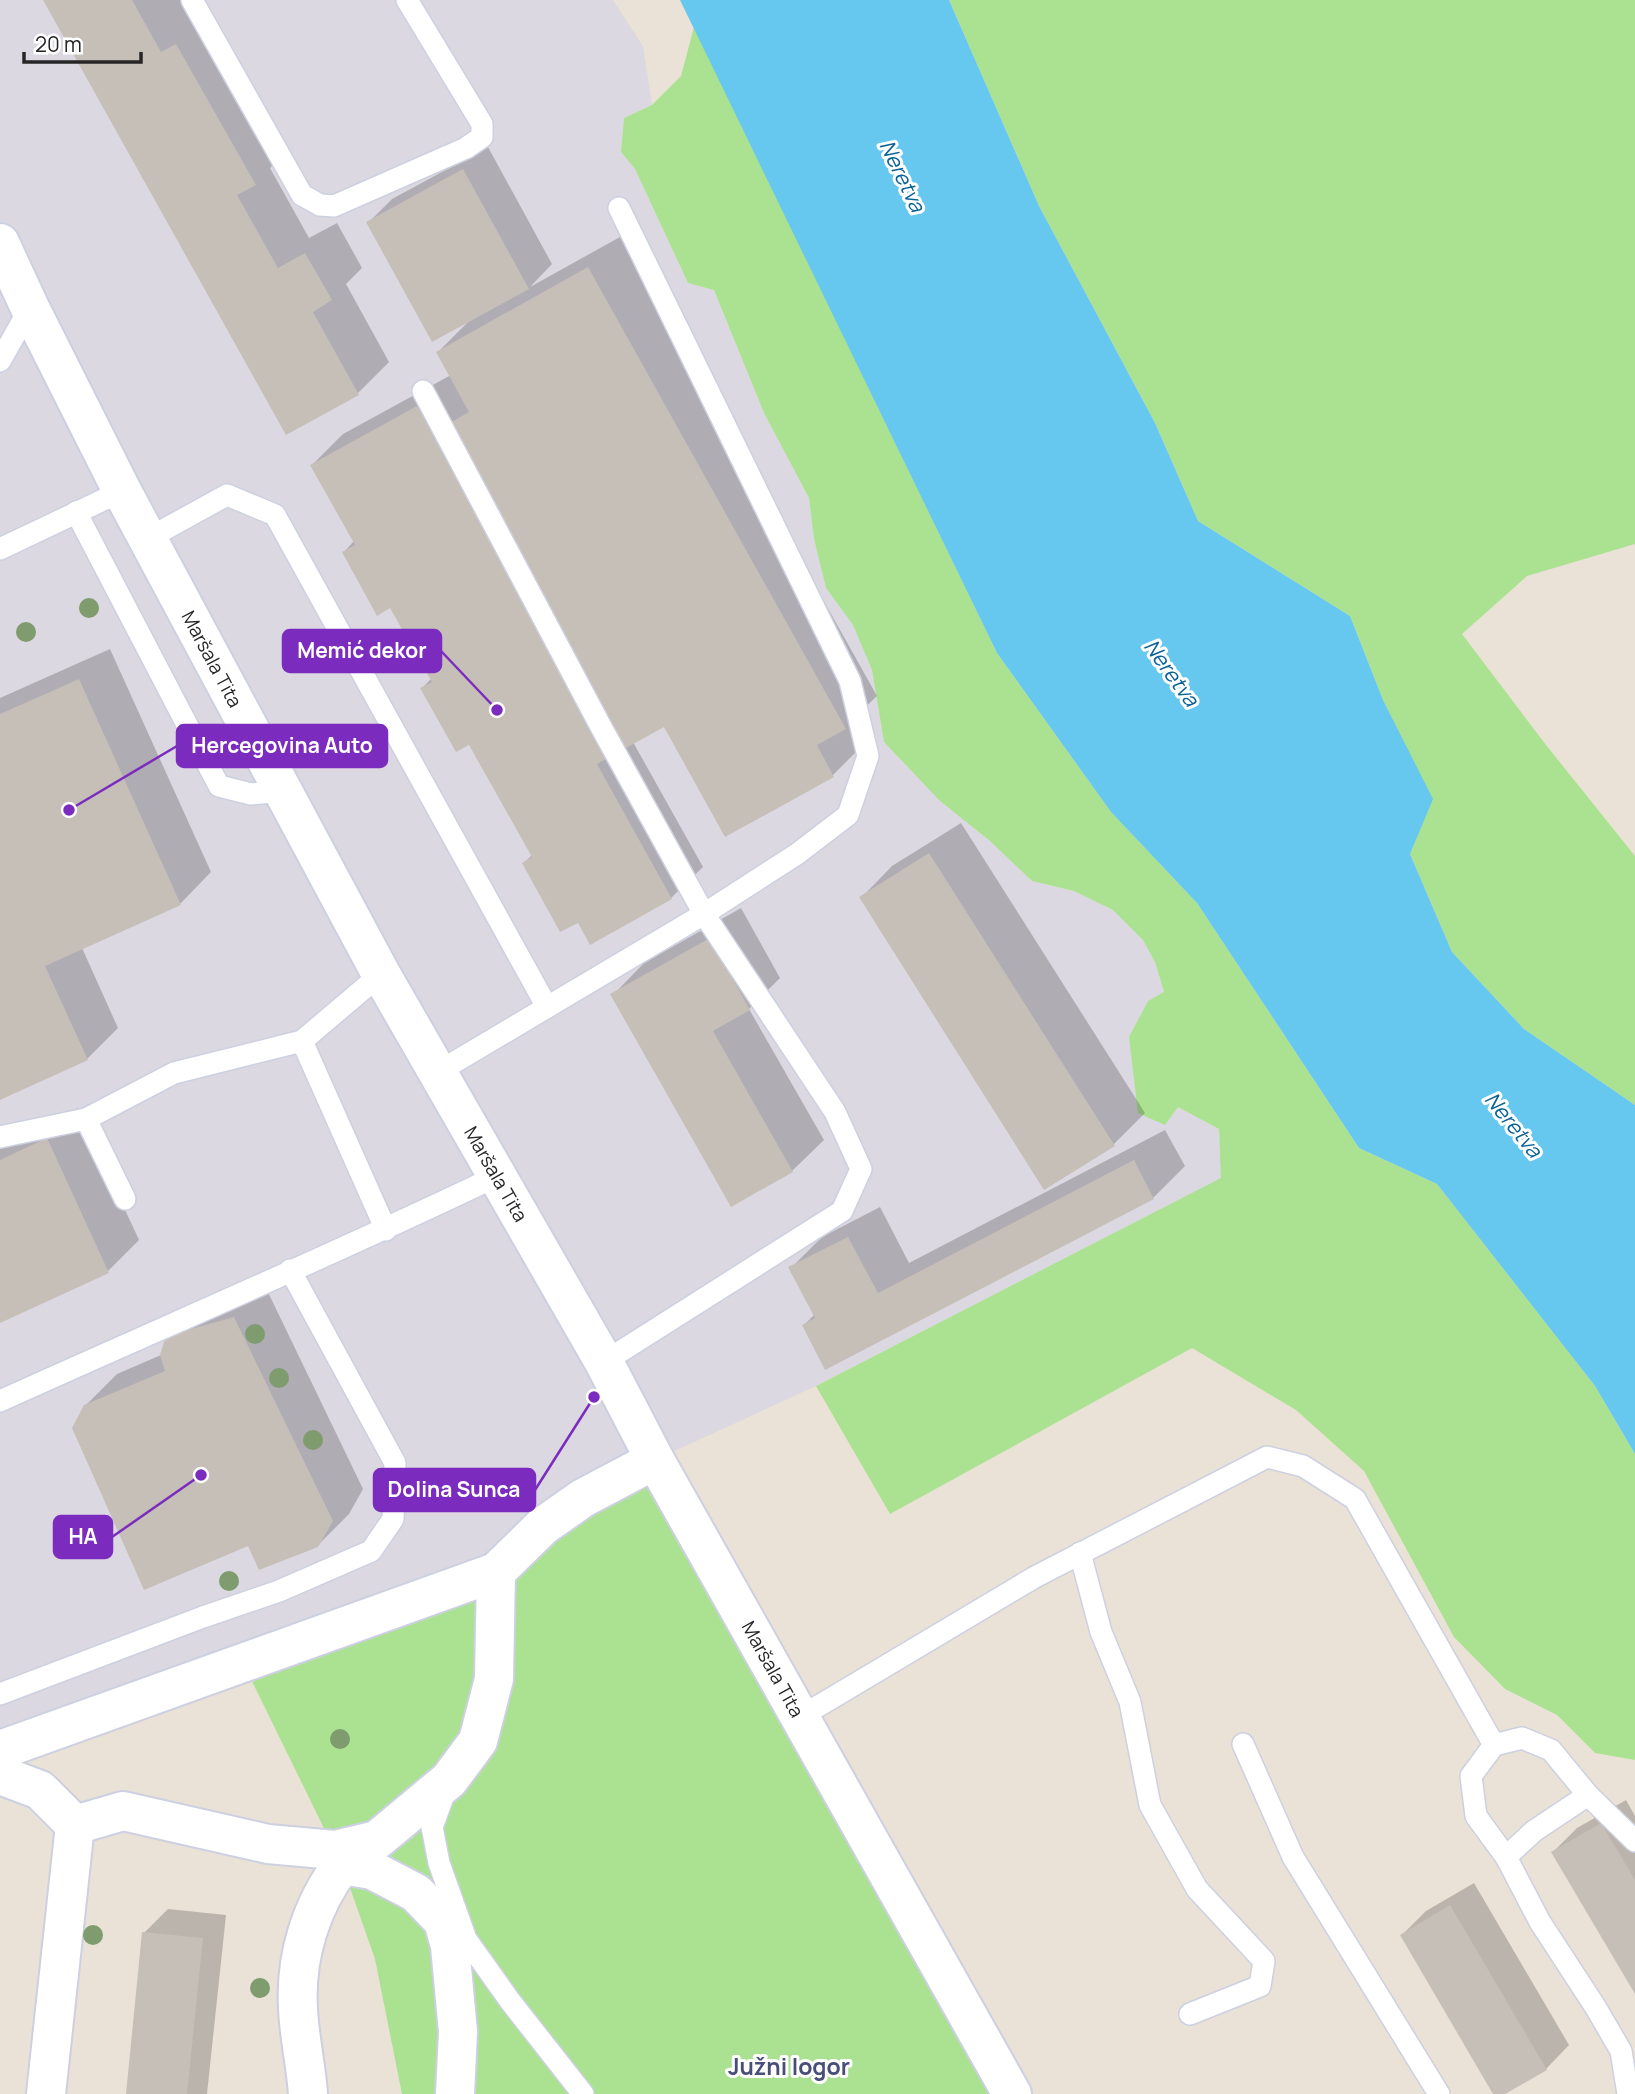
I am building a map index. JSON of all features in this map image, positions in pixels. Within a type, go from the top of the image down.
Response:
[{"type":"street","name":"Maršala Tita","points":[[0,243],[121,491],[381,974],[604,1362],[655,1460],[1012,2094]]},
{"type":"street","points":[[0,1750],[496,1572],[542,1526],[594,1492],[655,1460]]},
{"type":"street","points":[[308,2094],[298,2008],[299,1968],[312,1915],[330,1881],[338,1858],[377,1840],[449,1780],[478,1741],[494,1679],[496,1572]]},
{"type":"street","points":[[0,1775],[40,1790],[75,1825]]},
{"type":"street","points":[[75,1825],[123,1811],[338,1858],[372,1870],[416,1893],[455,1930],[450,1946],[458,2032],[455,2094]]},
{"type":"street","points":[[47,2087],[75,1825]]},
{"type":"lane","points":[[192,0],[302,195],[320,205],[334,206],[466,148],[482,137],[482,124],[407,0]]},
{"type":"lane","points":[[438,1072],[704,914],[797,854],[848,815],[868,756],[850,681],[619,208]]},
{"type":"lane","points":[[0,360],[30,308]]},
{"type":"lane","points":[[423,391],[593,713],[704,914],[835,1112],[861,1169],[842,1211],[604,1362]]},
{"type":"lane","points":[[0,549],[121,491]]},
{"type":"lane","points":[[147,539],[227,495],[275,515],[547,1007]]},
{"type":"lane","points":[[76,512],[219,786],[251,794],[284,791]]},
{"type":"lane","points":[[0,1137],[86,1119],[174,1073],[302,1041],[381,974]]},
{"type":"lane","points":[[302,1041],[386,1230]]},
{"type":"lane","points":[[86,1119],[125,1199]]},
{"type":"lane","points":[[0,1401],[290,1270],[386,1230],[497,1175]]},
{"type":"lane","points":[[0,1695],[203,1617],[279,1591],[371,1551],[393,1519],[396,1463],[290,1270]]},
{"type":"lane","points":[[800,1717],[1035,1577],[1267,1457],[1303,1466],[1355,1499],[1494,1745]]},
{"type":"lane","points":[[1080,1553],[1101,1632],[1130,1702],[1150,1805],[1197,1889],[1264,1961],[1259,1986],[1190,2014]]},
{"type":"lane","points":[[1628,2094],[1621,2051],[1540,1922],[1506,1857],[1476,1816],[1471,1776],[1494,1745],[1521,1738],[1551,1750],[1588,1795],[1635,1841]]},
{"type":"lane","points":[[1243,1744],[1293,1857],[1439,2094]]},
{"type":"lane","points":[[449,1780],[432,1827],[455,1930],[583,2094]]},
{"type":"lane","points":[[1506,1857],[1534,1831],[1588,1795]]},
{"type":"shaded area","points":[[0,0],[613,0],[643,46],[652,105],[624,118],[621,152],[635,169],[688,283],[714,290],[764,413],[809,498],[814,539],[826,588],[853,625],[872,670],[884,742],[940,801],[990,841],[1032,881],[1074,891],[1113,910],[1143,940],[1155,962],[1164,993],[1178,1107],[1219,1129],[1222,1178],[816,1386],[655,1460],[496,1572],[0,1750]]},
{"type":"green space","points":[[949,0],[1635,0],[1635,544],[1527,576],[1462,634],[1635,856],[1635,1105],[1524,1029],[1452,952],[1410,854],[1432,799],[1383,700],[1350,616],[1198,521],[1155,423],[1039,206]]},
{"type":"green space","points":[[694,27],[997,653],[1111,812],[1197,903],[1359,1148],[1437,1184],[1595,1386],[1635,1454],[1635,1760],[1595,1753],[1557,1715],[1505,1689],[1454,1637],[1364,1471],[1296,1410],[1192,1348],[890,1514],[816,1386],[1221,1178],[1219,1129],[1178,1107],[1165,1125],[1138,1113],[1129,1037],[1148,1001],[1164,992],[1155,962],[1143,940],[1113,910],[1074,891],[1032,881],[990,841],[940,801],[884,742],[872,670],[853,625],[826,588],[814,539],[809,498],[764,413],[714,290],[688,283],[635,169],[621,152],[624,118],[652,105],[681,76]]},
{"type":"green space","points":[[655,1460],[1012,2094],[402,2094],[375,1959],[342,1865],[243,1663],[456,1586]]},
{"type":"water","name":"Neretva","points":[[680,0],[949,0],[1039,206],[1155,423],[1198,521],[1350,616],[1383,700],[1433,799],[1410,854],[1452,952],[1524,1029],[1635,1105],[1635,1454],[1595,1386],[1437,1184],[1359,1148],[1197,903],[1111,812],[997,653]]},
{"type":"building","points":[[43,0],[132,0],[161,52],[176,44],[256,185],[237,195],[278,268],[305,253],[332,300],[313,312],[359,395],[286,435]]},
{"type":"building","points":[[463,169],[529,289],[432,342],[366,222]]},
{"type":"building","points":[[588,267],[846,729],[817,745],[834,777],[725,837],[664,727],[597,764],[672,899],[590,945],[578,923],[560,932],[522,863],[532,857],[469,745],[456,752],[420,688],[432,682],[390,608],[377,616],[342,552],[355,545],[310,465],[417,406],[432,433],[469,412],[436,352]]},
{"type":"building","points":[[79,679],[181,905],[45,966],[88,1060],[0,1100],[0,714]]},
{"type":"building","points":[[929,853],[1115,1146],[1044,1190],[859,897]]},
{"type":"building","points":[[710,938],[750,1010],[713,1031],[793,1172],[731,1207],[610,994]]},
{"type":"building","points":[[47,1138],[109,1273],[0,1323],[0,1160]]},
{"type":"building","points":[[1134,1160],[1154,1199],[825,1370],[802,1325],[815,1318],[788,1267],[848,1237],[878,1293]]},
{"type":"building","points":[[234,1317],[333,1521],[318,1547],[259,1570],[248,1546],[144,1590],[72,1428],[84,1405],[165,1371],[160,1355],[166,1336]]},
{"type":"building","points":[[1601,1823],[1635,1880],[1635,1994],[1551,1852]]},
{"type":"building","points":[[1450,1905],[1547,2070],[1505,2094],[1493,2094],[1400,1935]]},
{"type":"building","points":[[142,1932],[203,1938],[187,2094],[126,2094]]},
{"type":"place","name":"Memić dekor","points":[[497,710]]},
{"type":"place","name":"Hercegovina Auto","points":[[69,810]]},
{"type":"place","name":"Dolina Sunca","points":[[594,1397]]},
{"type":"place","name":"HA","points":[[201,1475]]},
{"type":"district","name":"Južni logor","points":[[789,2067]]}]
